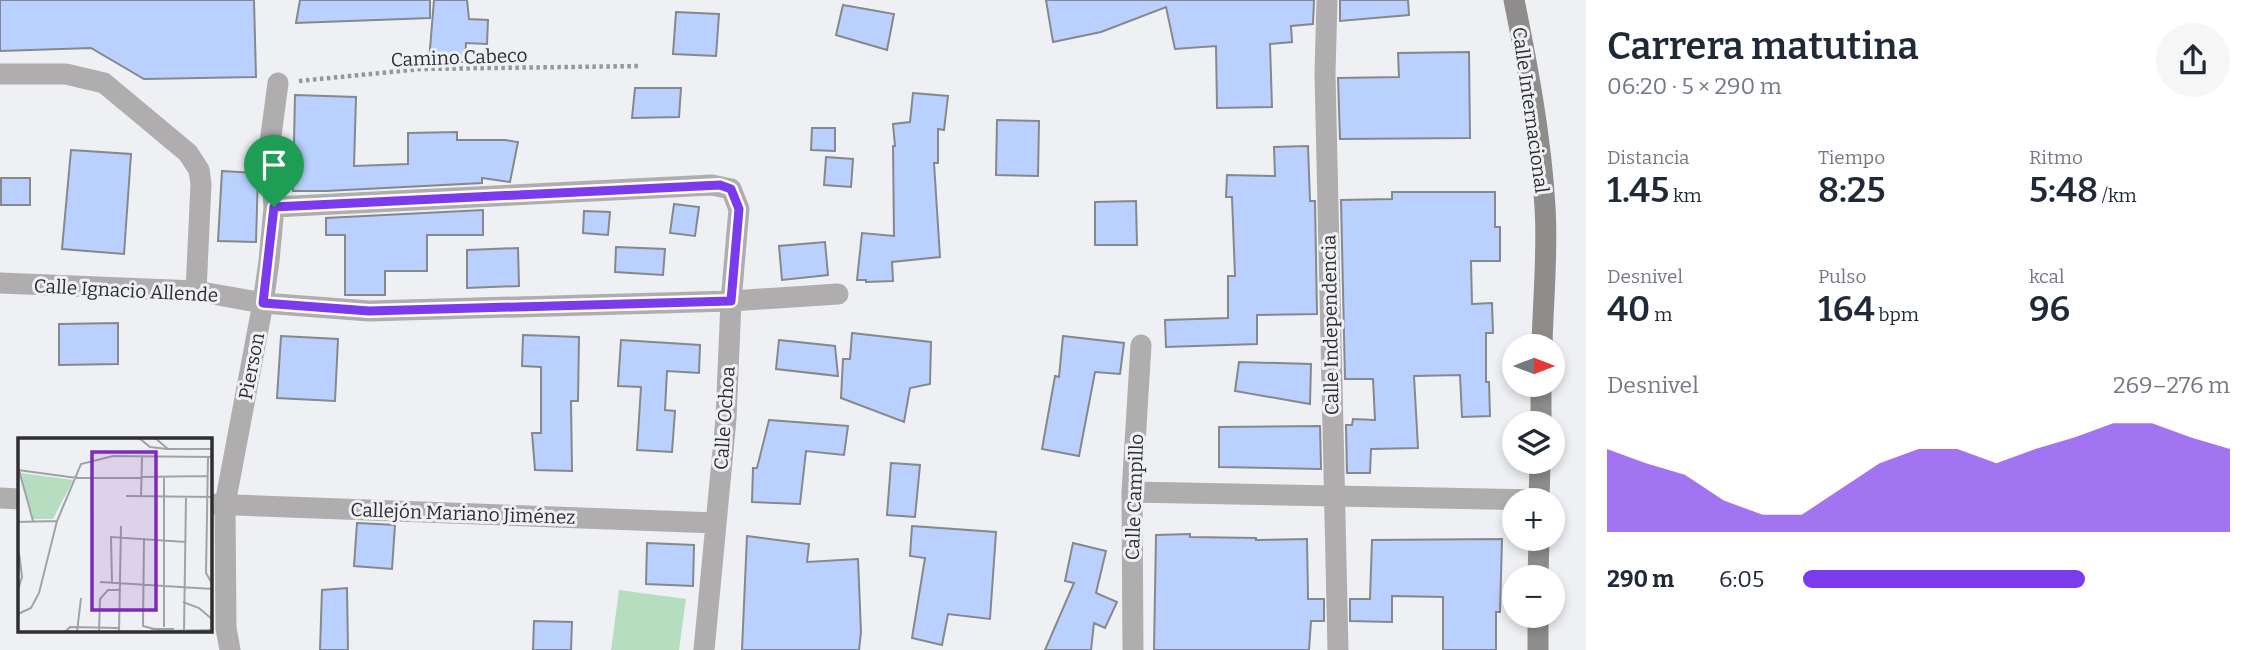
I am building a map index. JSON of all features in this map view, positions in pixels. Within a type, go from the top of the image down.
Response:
[{"type":"street","name":"Calle Independencia","points":[[1327,0],[1325,73],[1338,650]]},
{"type":"street","name":"Calle Internacional","points":[[1514,0],[1530,81],[1543,185],[1545,210],[1542,334]]},
{"type":"street","points":[[0,74],[66,74],[104,83],[188,153],[199,170],[201,184],[196,291]]},
{"type":"street","name":"Pierson","points":[[230,650],[217,504],[263,303],[274,207],[270,143],[278,83]]},
{"type":"street","name":"Calle Ochoa","points":[[274,207],[712,185],[731,189],[739,209],[731,301],[726,419],[704,650]]},
{"type":"street","name":"Calle Ignacio Allende","points":[[0,283],[196,291],[263,303],[369,311],[731,301],[838,294]]},
{"type":"street","name":"Calle Campillo","points":[[1133,650],[1132,492],[1141,345]]},
{"type":"street","points":[[1132,492],[1502,499]]},
{"type":"street","points":[[0,498],[18,499]]},
{"type":"street","name":"Callejón Mariano Jiménez","points":[[217,504],[716,523]]},
{"type":"street","points":[[1538,628],[1538,650]]},
{"type":"path","name":"Camino Cabeco","points":[[278,83],[421,69],[641,66]]},
{"type":"green space","points":[[619,590],[686,599],[679,650],[611,650]]},
{"type":"building","points":[[0,0],[254,0],[256,77],[144,79],[91,48],[0,51]]},
{"type":"building","points":[[300,0],[430,0],[430,18],[296,23]]},
{"type":"building","points":[[434,0],[467,0],[469,19],[488,20],[487,44],[466,43],[465,62],[429,61]]},
{"type":"building","points":[[1046,0],[1314,0],[1313,24],[1291,26],[1292,42],[1270,44],[1272,107],[1217,108],[1216,46],[1175,49],[1166,7],[1101,32],[1053,42]]},
{"type":"building","points":[[1340,0],[1408,0],[1409,15],[1340,21]]},
{"type":"building","points":[[843,5],[894,14],[887,50],[836,35]]},
{"type":"building","points":[[676,12],[719,14],[716,56],[673,54]]},
{"type":"building","points":[[1469,52],[1470,138],[1340,139],[1338,78],[1399,77],[1398,53]]},
{"type":"building","points":[[635,88],[681,88],[679,117],[632,118]]},
{"type":"building","points":[[913,93],[948,96],[944,130],[938,129],[938,163],[934,163],[940,257],[892,262],[893,281],[857,280],[862,233],[894,236],[893,124],[910,122]]},
{"type":"building","points":[[295,95],[356,97],[354,166],[408,164],[408,133],[457,132],[457,140],[518,142],[510,182],[482,178],[482,183],[293,191]]},
{"type":"building","points":[[997,120],[1039,121],[1038,176],[996,175]]},
{"type":"building","points":[[812,128],[835,128],[835,151],[811,150]]},
{"type":"building","points":[[1308,146],[1310,201],[1315,201],[1317,314],[1257,315],[1257,344],[1166,347],[1165,320],[1228,318],[1228,276],[1235,276],[1232,197],[1226,197],[1227,175],[1275,176],[1274,147]]},
{"type":"building","points":[[71,150],[131,154],[124,254],[62,249]]},
{"type":"building","points":[[826,157],[853,159],[851,187],[824,185]]},
{"type":"building","points":[[222,171],[258,173],[256,242],[218,241]]},
{"type":"building","points":[[1,178],[30,178],[30,205],[1,205]]},
{"type":"building","points":[[1392,192],[1495,192],[1495,227],[1500,227],[1500,261],[1471,261],[1472,304],[1492,303],[1493,333],[1486,333],[1486,382],[1489,382],[1490,416],[1462,417],[1460,375],[1414,376],[1418,448],[1371,449],[1370,473],[1347,473],[1346,425],[1352,425],[1353,419],[1375,420],[1373,379],[1345,379],[1341,200],[1392,199]]},
{"type":"building","points":[[1136,201],[1137,245],[1095,245],[1095,202]]},
{"type":"building","points":[[674,204],[699,207],[695,236],[670,233]]},
{"type":"building","points":[[483,210],[483,235],[427,235],[427,271],[385,271],[385,295],[345,295],[345,235],[326,235],[326,218]]},
{"type":"building","points":[[584,211],[610,212],[608,235],[583,233]]},
{"type":"building","points":[[825,242],[828,275],[782,280],[779,246]]},
{"type":"building","points":[[616,247],[665,249],[663,275],[615,272]]},
{"type":"building","points":[[518,248],[519,286],[467,288],[467,250]]},
{"type":"building","points":[[118,323],[118,364],[59,365],[59,324]]},
{"type":"building","points":[[852,333],[931,342],[930,384],[910,388],[904,422],[841,398],[843,359],[850,359]]},
{"type":"building","points":[[523,335],[579,337],[578,401],[571,401],[572,471],[535,470],[532,433],[541,433],[541,367],[522,366]]},
{"type":"building","points":[[281,336],[338,339],[335,401],[277,398]]},
{"type":"building","points":[[1063,336],[1124,343],[1120,374],[1095,372],[1079,456],[1042,449],[1055,376],[1059,377]]},
{"type":"building","points":[[621,340],[700,345],[699,373],[667,371],[665,410],[675,411],[672,452],[637,450],[641,387],[618,386]]},
{"type":"building","points":[[779,340],[835,346],[838,376],[776,369]]},
{"type":"building","points":[[1239,362],[1311,364],[1310,404],[1235,391]]},
{"type":"building","points":[[769,420],[848,426],[844,455],[806,451],[800,504],[752,502],[753,468],[757,468]]},
{"type":"building","points":[[1320,426],[1321,469],[1219,467],[1219,427]]},
{"type":"building","points":[[891,463],[920,465],[915,517],[887,515]]},
{"type":"building","points":[[357,523],[395,525],[392,569],[354,566]]},
{"type":"building","points":[[912,526],[996,532],[990,619],[948,614],[942,645],[912,638],[925,558],[910,556]]},
{"type":"building","points":[[1190,534],[1190,537],[1256,540],[1307,539],[1308,599],[1324,599],[1324,621],[1311,621],[1309,650],[1154,650],[1156,535]]},
{"type":"building","points":[[747,536],[809,544],[807,562],[858,559],[861,632],[859,650],[742,650]]},
{"type":"building","points":[[1502,539],[1496,650],[1443,650],[1443,597],[1392,596],[1392,622],[1350,621],[1350,599],[1370,599],[1372,540]]},
{"type":"building","points":[[647,543],[694,545],[693,586],[646,584]]},
{"type":"building","points":[[1073,543],[1106,551],[1096,593],[1117,602],[1105,628],[1094,623],[1091,650],[1045,650],[1074,583],[1065,581]]},
{"type":"building","points":[[347,588],[348,650],[320,650],[322,590]]},
{"type":"building","points":[[534,621],[572,622],[571,650],[533,650]]},
{"type":"route","points":[[720,185],[731,189],[735,194],[739,209],[731,301],[432,311],[321,309],[263,303],[274,207],[720,185]]}]
